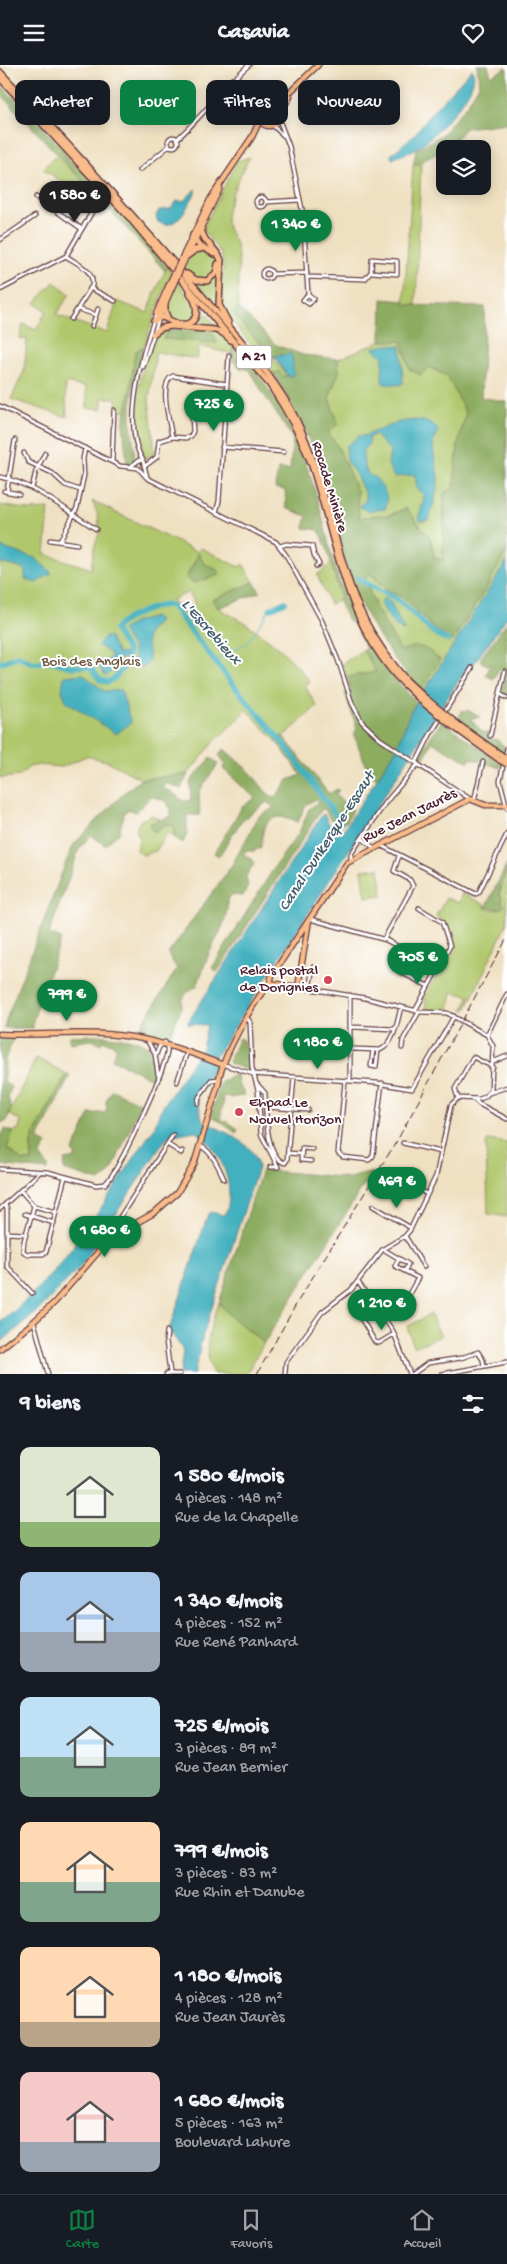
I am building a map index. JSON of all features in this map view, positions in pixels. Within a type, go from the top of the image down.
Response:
[{"type":"highway","name":"Rocade Minière","points":[[0,72],[110,189],[169,256],[243,344],[281,393],[302,431],[321,481],[347,576],[358,606],[378,643],[405,681]]},
{"type":"highway","name":"Rocade Minière","points":[[0,78],[121,207],[252,362],[283,404],[305,449],[316,479],[344,582],[359,619],[377,650],[425,704],[507,764]]},
{"type":"highway","points":[[201,227],[205,240],[218,253],[221,260],[219,307],[243,344]]},
{"type":"highway","points":[[169,256],[193,279],[207,281],[215,275],[219,265],[216,255],[204,248],[194,238]]},
{"type":"highway","points":[[194,238],[205,240]]},
{"type":"highway","points":[[185,257],[194,250],[204,248]]},
{"type":"highway","points":[[153,334],[171,324],[186,324],[193,319],[197,312],[195,301],[180,276]]},
{"type":"highway","points":[[165,303],[165,312],[171,324]]},
{"type":"highway","points":[[157,318],[171,324],[220,332],[252,362]]},
{"type":"highway","name":"A 21","points":[[501,758],[507,759]]},
{"type":"main road","points":[[304,80],[318,65]]},
{"type":"main road","points":[[288,93],[298,86]]},
{"type":"main road","points":[[288,98],[298,86]]},
{"type":"main road","points":[[157,318],[211,198],[252,137],[257,125]]},
{"type":"main road","points":[[252,137],[270,125]]},
{"type":"main road","points":[[194,238],[236,159]]},
{"type":"main road","points":[[157,318],[173,281]]},
{"type":"main road","points":[[472,800],[487,805],[507,806]]},
{"type":"main road","name":"Rue Jean Jaurès","points":[[0,1349],[34,1322],[69,1286],[106,1242],[118,1232],[151,1215],[170,1200],[191,1172],[231,1045],[270,983],[271,976],[344,865],[361,854],[472,800]]},
{"type":"main road","points":[[270,983],[298,987],[309,919]]},
{"type":"main road","points":[[0,1033],[104,1031],[134,1034],[165,1043],[224,1065]]},
{"type":"main road","points":[[0,1033],[131,1036],[165,1043],[194,1054]]},
{"type":"street","points":[[140,171],[169,146],[176,146],[177,139],[192,125],[232,79],[249,65]]},
{"type":"street","points":[[270,125],[278,129],[287,140]]},
{"type":"street","points":[[281,125],[287,140],[304,223],[308,294]]},
{"type":"street","points":[[169,146],[170,139],[177,139]]},
{"type":"street","points":[[36,197],[82,229]]},
{"type":"street","points":[[0,290],[66,256],[99,199]]},
{"type":"street","points":[[266,202],[300,200]]},
{"type":"street","points":[[0,240],[35,217]]},
{"type":"street","points":[[66,256],[90,273],[93,281],[71,319]]},
{"type":"street","points":[[272,274],[365,279],[370,272],[372,259],[398,261],[397,274],[370,272]]},
{"type":"street","points":[[90,288],[115,301]]},
{"type":"street","points":[[78,309],[96,315]]},
{"type":"street","points":[[92,326],[98,309]]},
{"type":"street","points":[[139,382],[157,318]]},
{"type":"street","points":[[157,318],[142,359],[133,418],[139,469],[145,477],[266,536],[280,546],[325,627],[357,713],[371,732],[472,800],[483,762]]},
{"type":"street","points":[[216,513],[220,494],[229,355]]},
{"type":"street","points":[[172,437],[165,397],[166,383],[169,378],[173,376],[227,384]]},
{"type":"street","points":[[0,406],[112,462],[124,467],[139,469],[145,467],[157,457],[159,441],[172,437],[186,439],[191,436],[193,431],[192,417]]},
{"type":"street","points":[[112,462],[114,410]]},
{"type":"street","points":[[15,440],[6,491],[19,493]]},
{"type":"street","points":[[136,443],[146,475],[152,480]]},
{"type":"street","points":[[222,447],[284,452]]},
{"type":"street","points":[[60,541],[74,516],[84,475],[83,459],[85,448]]},
{"type":"street","points":[[24,453],[28,462],[39,466],[65,485],[80,490]]},
{"type":"street","points":[[30,487],[46,453]]},
{"type":"street","points":[[124,467],[157,457]]},
{"type":"street","points":[[0,477],[30,487],[96,529]]},
{"type":"street","points":[[50,540],[77,544]]},
{"type":"street","points":[[280,546],[286,543],[312,546],[319,564],[316,566]]},
{"type":"street","points":[[351,860],[351,855],[362,838],[416,763],[430,735],[472,669]]},
{"type":"street","points":[[490,736],[505,671]]},
{"type":"street","points":[[500,694],[507,698]]},
{"type":"street","points":[[507,748],[500,781],[507,806]]},
{"type":"street","points":[[380,845],[477,893],[507,834]]},
{"type":"street","points":[[362,838],[374,848]]},
{"type":"street","points":[[384,939],[413,887],[410,880],[394,871],[399,856]]},
{"type":"street","points":[[402,1047],[403,1040],[428,986],[450,946],[442,922],[418,908]]},
{"type":"street","points":[[309,919],[384,939],[438,968]]},
{"type":"street","points":[[309,989],[313,967]]},
{"type":"street","points":[[400,972],[428,986]]},
{"type":"street","points":[[298,987],[350,995],[417,1011],[444,1012],[454,1016],[487,1035],[493,1046],[493,1067],[489,1093]]},
{"type":"street","points":[[487,1035],[507,994]]},
{"type":"street","points":[[350,995],[352,1049],[350,1081]]},
{"type":"street","points":[[352,1049],[382,1049],[389,1042],[395,1029],[401,1007]]},
{"type":"street","points":[[224,1065],[253,1074],[382,1083],[411,1089],[414,1087],[454,1016]]},
{"type":"street","points":[[247,1018],[250,1021],[253,1074],[257,1084],[261,1136],[278,1167],[270,1167]]},
{"type":"street","points":[[351,1027],[395,1029]]},
{"type":"street","points":[[131,1036],[149,1042],[156,1055],[157,1079]]},
{"type":"street","points":[[156,1055],[165,1043]]},
{"type":"street","points":[[0,1169],[40,1172],[99,1185],[108,1181],[121,1160],[157,1079],[166,1055],[165,1043]]},
{"type":"street","points":[[166,1055],[176,1048]]},
{"type":"street","points":[[373,1049],[371,1067],[376,1067],[378,1050]]},
{"type":"street","points":[[177,1082],[187,1052]]},
{"type":"street","points":[[493,1062],[507,1056]]},
{"type":"street","points":[[458,1098],[455,1091],[473,1057],[493,1067]]},
{"type":"street","points":[[257,1084],[265,1093],[269,1140],[283,1163],[287,1161],[294,1077]]},
{"type":"street","points":[[198,1103],[199,1097],[210,1081],[214,1078],[219,1081]]},
{"type":"street","points":[[345,1081],[338,1152],[342,1157],[369,1160],[372,1157],[382,1083]]},
{"type":"street","points":[[285,1374],[286,1362],[319,1316],[348,1293],[383,1249],[405,1236],[411,1228],[436,1176],[451,1105],[458,1098],[483,1098],[489,1093],[507,1087]]},
{"type":"street","points":[[475,1099],[479,1104],[507,1119]]},
{"type":"street","points":[[266,1107],[308,1110]]},
{"type":"street","points":[[118,1232],[118,1220],[173,1135]]},
{"type":"street","points":[[403,1143],[441,1152]]},
{"type":"street","points":[[167,1144],[181,1153],[182,1151]]},
{"type":"street","points":[[200,1146],[215,1161],[224,1179]]},
{"type":"street","points":[[311,1161],[301,1160],[301,1154],[302,1148],[312,1149]]},
{"type":"street","points":[[288,1153],[301,1154]]},
{"type":"street","points":[[0,1209],[40,1172]]},
{"type":"street","points":[[391,1174],[427,1195]]},
{"type":"street","points":[[34,1206],[23,1246],[25,1254],[44,1254],[65,1177]]},
{"type":"street","points":[[21,1191],[34,1206],[56,1212]]},
{"type":"street","points":[[5,1205],[7,1209],[7,1266],[32,1293]]},
{"type":"street","points":[[374,1206],[411,1228]]},
{"type":"street","points":[[25,1214],[54,1223]]},
{"type":"street","points":[[7,1233],[26,1234]]},
{"type":"street","points":[[405,1236],[424,1267]]},
{"type":"street","points":[[383,1249],[408,1264],[404,1271]]},
{"type":"street","points":[[383,1317],[405,1301],[418,1278],[395,1266],[399,1259]]},
{"type":"street","points":[[358,1282],[394,1334],[412,1374],[428,1363],[461,1358],[478,1353],[483,1360],[484,1366]]},
{"type":"street","points":[[378,1309],[362,1320],[375,1343],[379,1343],[394,1334]]},
{"type":"street","points":[[34,1322],[48,1374]]},
{"type":"street","points":[[167,1331],[168,1374],[179,1374]]},
{"type":"street","points":[[442,1374],[507,1362]]},
{"type":"green space","points":[[477,65],[488,65],[491,76],[507,67],[507,123],[465,128],[456,140],[436,140],[436,154],[413,166],[416,150],[442,135],[468,103],[479,85]]},
{"type":"green space","points":[[0,84],[15,99],[15,109],[0,93]]},
{"type":"green space","points":[[30,125],[40,125],[63,149],[70,160],[118,208],[167,267],[165,271]]},
{"type":"green space","points":[[56,155],[84,182],[77,192],[43,169]]},
{"type":"green space","points":[[250,157],[230,200],[226,218],[238,257],[239,308],[233,313],[287,375],[284,376],[280,372],[273,373],[222,308],[205,295],[195,277],[184,268],[193,253],[205,251],[213,257],[215,267],[224,271],[221,253],[204,232],[204,226],[237,161]]},
{"type":"green space","points":[[421,162],[416,305],[404,305],[413,166]]},
{"type":"green space","points":[[167,267],[172,273],[161,297],[144,346],[135,352],[126,411],[117,408],[116,398],[102,398],[102,409],[87,408],[86,387],[65,383],[67,417],[11,399],[24,371],[27,339],[20,339],[23,324],[36,330],[46,311],[35,303],[54,282],[70,294],[56,315],[107,333],[117,301],[148,313],[155,292]]},
{"type":"green space","points":[[177,280],[194,304],[199,306],[234,347],[232,354],[199,346],[197,359],[156,352],[149,399],[155,453],[154,456],[145,458],[139,442],[137,428],[137,401],[144,365],[157,333],[169,329],[163,339],[217,342],[213,334],[188,331],[186,321],[177,321],[170,318],[167,304]]},
{"type":"green space","points":[[382,299],[405,301],[405,305],[485,307],[481,397],[507,402],[507,550],[484,592],[452,641],[433,628],[406,599],[385,589],[370,573],[365,580],[377,610],[401,651],[418,646],[426,649],[440,660],[420,690],[385,646],[370,622],[350,578],[325,486],[313,450],[295,410],[273,373],[280,372],[284,376],[291,376],[291,355],[274,356],[275,359],[233,313],[239,308],[276,345],[303,355],[338,359],[339,372],[329,398],[338,424],[328,432],[339,449],[357,491],[359,518],[378,515],[390,516],[406,508],[430,538],[435,559],[443,559],[444,493],[454,488],[458,444],[466,413],[447,376],[429,367],[421,375],[409,369],[402,341],[381,341]]},
{"type":"green space","points":[[169,329],[213,333],[217,343],[163,339]]},
{"type":"green space","points":[[381,341],[402,341],[429,367],[447,376],[466,413],[458,444],[454,488],[444,493],[443,559],[435,559],[430,538],[406,508],[383,516],[359,518],[357,491],[328,432],[338,424],[329,398],[339,372],[338,359]]},
{"type":"green space","points":[[144,346],[132,404],[134,462],[127,464],[123,424],[130,394],[135,352]]},
{"type":"green space","points":[[234,347],[263,381],[275,400],[304,459],[312,480],[340,584],[357,623],[379,659],[417,702],[410,713],[397,748],[377,778],[369,773],[354,735],[357,728],[345,693],[351,692],[347,677],[376,672],[363,650],[366,648],[352,621],[349,622],[338,600],[341,598],[326,546],[319,530],[304,528],[307,516],[286,508],[285,490],[275,488],[278,469],[290,470],[293,439],[253,375],[249,370],[240,368],[231,359]]},
{"type":"green space","name":"Bois des Anglais","points":[[92,501],[198,552],[201,548],[239,567],[243,564],[254,582],[213,600],[223,610],[244,622],[271,642],[296,665],[310,682],[304,685],[317,706],[276,741],[247,710],[214,742],[188,774],[141,779],[107,761],[86,756],[62,767],[38,765],[29,767],[20,776],[0,778],[0,505],[30,510],[49,509],[45,554],[91,569],[95,544],[100,532],[98,515]],"holes":[[[199,553],[203,563],[219,571],[194,583],[186,577]],[[189,592],[195,604],[182,612],[172,600]]]},
{"type":"green space","points":[[507,550],[506,564],[423,692],[420,690],[440,659],[401,651],[377,610],[365,580],[370,573],[385,589],[406,599],[433,628],[452,641],[484,592]]},
{"type":"green space","points":[[199,553],[203,563],[219,571],[219,575],[194,583],[186,578]]},
{"type":"green space","points":[[331,564],[341,598],[330,604],[317,575]]},
{"type":"green space","points":[[254,582],[260,592],[218,608],[212,600]]},
{"type":"green space","points":[[507,622],[507,696],[502,691],[506,672],[499,670],[493,679],[486,675],[490,666],[481,662],[481,658]]},
{"type":"green space","points":[[363,650],[376,672],[347,677],[342,664]]},
{"type":"green space","points":[[461,710],[465,712],[467,710],[480,717],[472,718],[471,720],[483,732],[489,733],[488,738],[497,740],[505,747],[503,753],[459,721]]},
{"type":"green space","points":[[442,721],[501,764],[500,768],[470,758],[469,762],[432,742],[423,760],[446,777],[445,779],[420,762],[422,751]]},
{"type":"green space","points":[[283,736],[329,794],[337,789],[339,791],[335,795],[353,810],[346,822],[340,824],[330,819],[325,809],[321,810],[217,972],[212,968],[277,863],[299,833],[309,809],[318,802],[315,799],[305,806],[298,822],[282,817],[269,821],[263,832],[261,847],[254,851],[245,851],[243,854],[252,859],[254,864],[246,876],[248,886],[243,896],[231,895],[227,901],[224,923],[208,956],[197,986],[184,997],[182,1007],[169,1037],[139,1029],[177,969],[168,954],[232,865],[259,816],[274,808],[267,802],[242,820],[219,856],[214,853],[242,807],[255,798],[223,769],[225,763],[219,755],[224,749],[250,772],[267,793],[275,798],[288,780],[301,775],[276,741]]},
{"type":"green space","points":[[211,758],[218,764],[199,792],[200,815],[187,815],[187,834],[183,843],[174,837],[174,826],[166,824],[155,832],[149,827],[151,823],[172,816],[167,802],[152,796],[136,812],[128,809],[124,814],[119,833],[105,845],[91,835],[79,849],[49,934],[61,939],[33,1020],[33,1028],[4,1028],[74,844],[125,792],[141,779],[188,774],[181,789],[166,783],[162,788],[172,792],[183,801],[191,800],[190,782]]},
{"type":"green space","points":[[151,815],[161,820],[151,823],[174,826],[174,837],[167,833],[156,851],[143,855],[136,850],[140,838],[136,829],[140,821]]},
{"type":"green space","points":[[507,864],[499,895],[502,897],[501,902],[505,905],[502,908],[485,908]]},
{"type":"green space","points":[[379,868],[383,895],[366,897],[362,870]]},
{"type":"green space","points":[[507,869],[507,923],[466,1010],[463,1009],[470,996],[452,992],[449,1010],[426,1010],[425,996],[453,945],[444,922],[436,916],[446,898],[459,903],[462,893],[491,910],[502,908],[499,895]]},
{"type":"green space","points":[[96,1035],[141,1042],[146,1045],[149,1048],[157,1071],[152,1079],[112,1059],[117,1047],[103,1040],[101,1044],[92,1040],[70,1043],[69,1039],[70,1036]]},
{"type":"green space","points":[[0,1038],[14,1038],[5,1059],[4,1082],[11,1087],[8,1097],[11,1108],[7,1121],[0,1123]]},
{"type":"green space","points":[[239,1038],[243,1040],[244,1047],[249,1049],[250,1067],[246,1069],[230,1064],[229,1060]]},
{"type":"green space","points":[[36,1058],[67,1074],[34,1134],[31,1143],[32,1161],[22,1161],[7,1148],[13,1132],[19,1129],[21,1121],[9,1114]]},
{"type":"green space","points":[[67,1074],[70,1076],[38,1139],[47,1144],[40,1156],[48,1166],[48,1170],[0,1165],[0,1138],[5,1129],[13,1132],[7,1148],[22,1161],[32,1161],[31,1143],[34,1134]]},
{"type":"green space","points":[[232,1075],[237,1075],[238,1084],[245,1094],[230,1098],[230,1096],[221,1097],[221,1100],[224,1099],[221,1113],[222,1121],[227,1121],[238,1129],[236,1133],[211,1115],[221,1082]]},
{"type":"green space","points":[[112,1090],[141,1103],[113,1168],[107,1176],[99,1181],[64,1170],[65,1160],[76,1158],[73,1151],[90,1114],[107,1112],[106,1101]]},
{"type":"green space","points":[[489,1140],[507,1143],[507,1217],[488,1214],[486,1143]]},
{"type":"green space","points":[[262,1170],[350,1178],[372,1172],[264,1343],[228,1314],[219,1303]]},
{"type":"green space","points":[[219,1303],[228,1314],[264,1343],[246,1374],[214,1374],[210,1366],[207,1348],[208,1339]]},
{"type":"green space","points":[[430,1314],[441,1336],[414,1347],[407,1327]]},
{"type":"water","points":[[472,69],[474,77],[471,87],[456,111],[420,146],[392,159],[391,155],[415,134],[432,112]]},
{"type":"water","points":[[196,189],[187,207],[176,221],[166,225],[158,222],[156,216],[159,210],[170,209],[177,201],[183,201]]},
{"type":"water","points":[[387,345],[401,346],[403,383],[399,385],[384,384],[382,381],[383,357],[373,348]]},
{"type":"water","points":[[291,354],[293,374],[291,377],[287,375],[274,356]]},
{"type":"water","points":[[415,420],[431,424],[438,431],[433,450],[438,482],[430,517],[428,520],[420,521],[419,515],[424,500],[422,492],[417,489],[415,475],[394,477],[388,465],[390,451],[375,435],[369,437],[369,444],[363,450],[363,461],[367,471],[372,477],[374,476],[385,491],[387,504],[385,509],[367,511],[360,507],[366,501],[365,494],[355,473],[347,462],[346,446],[359,436],[364,436],[399,422]]},
{"type":"water","points":[[0,547],[35,558],[52,573],[36,583],[25,579],[25,569],[0,563]]},
{"type":"water","name":"Canal Dunkerque-Escaut","points":[[507,561],[507,617],[471,668],[463,674],[214,1059],[213,1070],[197,1096],[202,1120],[245,1144],[252,1151],[258,1168],[203,1335],[194,1374],[180,1374],[183,1350],[169,1330],[208,1214],[212,1212],[222,1215],[226,1213],[229,1202],[229,1190],[224,1168],[212,1147],[195,1131],[168,1136],[80,1267],[37,1312],[0,1343],[0,1323],[47,1279],[85,1231],[154,1128],[160,1111],[202,1048],[207,1025],[188,1024],[188,1022],[322,815],[324,814],[335,835],[342,832],[397,748],[410,713]]},
{"type":"water","points":[[384,598],[391,603],[404,631],[396,626],[388,616],[381,603]]},
{"type":"water","points":[[155,617],[159,621],[148,633],[149,660],[143,668],[134,662],[133,648],[122,630],[135,622]]},
{"type":"water","points":[[106,636],[110,638],[118,654],[126,653],[126,656],[120,659],[116,667],[107,676],[104,675],[98,664],[110,659],[111,654],[98,645]]},
{"type":"water","points":[[83,674],[104,691],[121,690],[131,723],[116,734],[66,701],[62,690],[64,676]]},
{"type":"waterway","points":[[358,578],[378,590]]},
{"type":"waterway","points":[[383,592],[401,602],[431,630],[448,640]]},
{"type":"waterway","points":[[270,609],[285,602]]},
{"type":"waterway","name":"L'Escrebieux","points":[[0,663],[18,656],[33,663],[51,661],[73,667],[86,666],[91,668],[100,680],[108,682],[122,669],[128,656],[128,651],[115,630],[119,625],[140,613],[171,605],[231,682],[288,749],[341,823]]},
{"type":"waterway","points":[[214,661],[248,642],[270,609]]},
{"type":"railway","points":[[257,1374],[298,1301],[398,1139],[507,938]]},
{"type":"place","name":"Relais postal de Dorignies","points":[[328,980]]},
{"type":"place","name":"Ehpad Le Nouvel Horizon","points":[[239,1112]]}]
